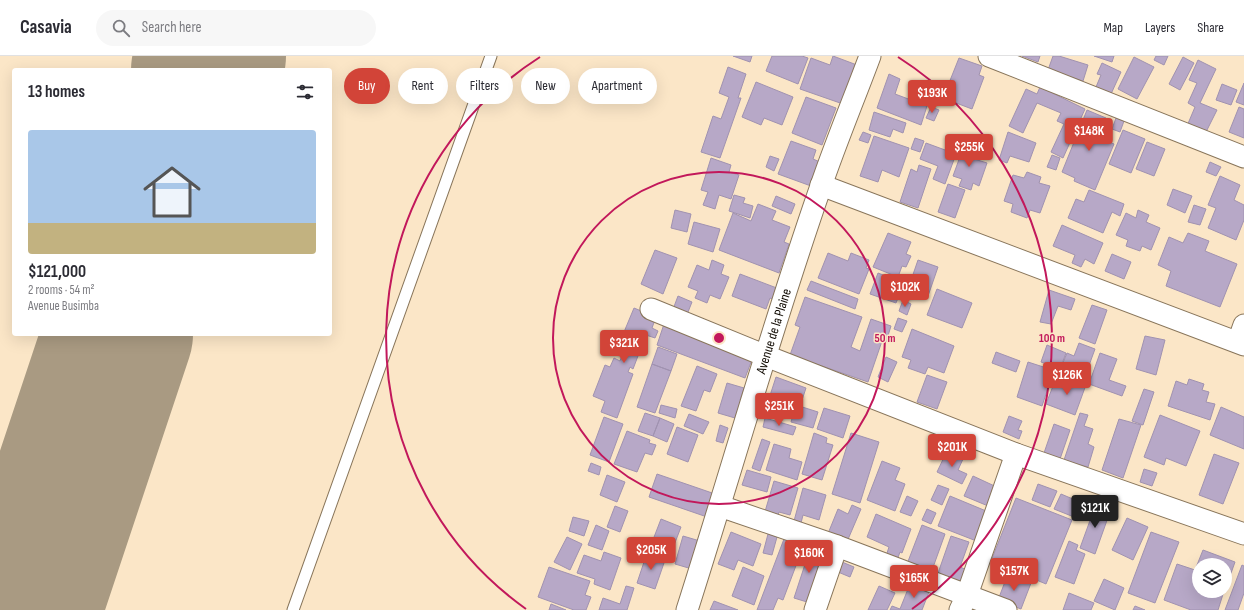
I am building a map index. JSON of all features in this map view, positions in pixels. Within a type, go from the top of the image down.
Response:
[{"type":"street","name":"Avenue de la Plaine","points":[[686,610],[821,185],[870,56]]},
{"type":"street","points":[[989,56],[1244,157]]},
{"type":"street","points":[[821,185],[1242,337]]},
{"type":"street","points":[[651,309],[766,356],[1016,454],[1244,534]]},
{"type":"street","points":[[963,603],[1016,454]]},
{"type":"street","points":[[720,506],[837,546],[963,603],[1006,610]]},
{"type":"street","points":[[815,610],[837,546]]},
{"type":"lane","points":[[293,610],[491,56]]},
{"type":"building","points":[[733,56],[752,56],[750,62]]},
{"type":"building","points":[[772,56],[802,56],[808,58],[798,84],[766,71]]},
{"type":"building","points":[[833,56],[857,65],[843,104],[800,89],[811,58],[830,65]]},
{"type":"building","points":[[1022,56],[1040,56],[1038,62]]},
{"type":"building","points":[[1053,56],[1059,56],[1088,65],[1083,81],[1048,70]]},
{"type":"building","points":[[1094,56],[1114,56],[1112,62]]},
{"type":"building","points":[[1156,56],[1168,56],[1164,65],[1154,60]]},
{"type":"building","points":[[1134,57],[1154,67],[1137,99],[1118,89]]},
{"type":"building","points":[[1183,57],[1194,63],[1180,90],[1169,84]]},
{"type":"building","points":[[959,58],[982,66],[979,75],[984,77],[972,109],[943,98]]},
{"type":"building","points":[[1198,60],[1216,69],[1200,103],[1217,110],[1205,134],[1187,126],[1195,107],[1188,103],[1197,83],[1189,80]]},
{"type":"building","points":[[1102,63],[1121,72],[1111,94],[1096,87],[1101,75],[1097,74]]},
{"type":"building","points":[[728,67],[746,74],[738,98],[741,98],[720,158],[701,152],[713,116],[721,119],[729,97],[719,93]]},
{"type":"building","points":[[889,74],[900,79],[895,94],[927,106],[921,125],[877,108]]},
{"type":"building","points":[[756,82],[793,97],[782,125],[764,118],[761,125],[742,117]]},
{"type":"building","points":[[1244,83],[1244,105],[1236,102]]},
{"type":"building","points":[[1222,84],[1237,90],[1231,105],[1216,100]]},
{"type":"building","points":[[1040,87],[1085,109],[1063,158],[1051,152],[1064,124],[1057,121],[1061,113],[1037,103],[1023,133],[1009,126],[1026,89],[1037,94]]},
{"type":"building","points":[[806,97],[836,108],[822,145],[792,133]]},
{"type":"building","points":[[931,107],[939,110],[934,121],[926,118]]},
{"type":"building","points":[[1239,107],[1244,109],[1244,138],[1229,132]]},
{"type":"building","points":[[1087,110],[1106,118],[1098,137],[1114,144],[1095,190],[1074,181],[1075,178],[1062,172]]},
{"type":"building","points":[[874,112],[906,123],[903,133],[893,129],[890,137],[869,130]]},
{"type":"building","points":[[1116,118],[1124,121],[1120,132],[1112,129]]},
{"type":"building","points":[[1123,130],[1145,139],[1131,173],[1109,164]]},
{"type":"building","points":[[863,132],[871,135],[868,143],[859,140]]},
{"type":"building","points":[[1008,132],[1036,143],[1029,162],[1010,156],[1007,163],[999,160]]},
{"type":"building","points":[[874,136],[909,148],[899,177],[882,170],[878,182],[860,176]]},
{"type":"building","points":[[915,138],[924,141],[920,152],[911,149]]},
{"type":"building","points":[[791,141],[816,150],[813,159],[820,162],[811,186],[778,174]]},
{"type":"building","points":[[1147,142],[1165,149],[1154,176],[1136,169]]},
{"type":"building","points":[[926,143],[956,154],[945,184],[933,179],[938,166],[920,159]]},
{"type":"building","points":[[965,143],[975,146],[971,158],[987,163],[979,186],[973,183],[971,190],[959,186],[962,179],[953,176]]},
{"type":"building","points":[[1052,155],[1060,158],[1056,170],[1047,167]]},
{"type":"building","points":[[770,156],[779,159],[774,171],[766,167]]},
{"type":"building","points":[[711,158],[731,165],[729,172],[739,175],[731,199],[719,195],[715,209],[703,205],[708,192],[701,190]]},
{"type":"building","points":[[1210,162],[1221,167],[1216,176],[1206,172]]},
{"type":"building","points":[[919,165],[931,169],[918,208],[900,202],[911,169],[917,172]]},
{"type":"building","points":[[1027,172],[1041,177],[1039,183],[1050,186],[1040,213],[1030,210],[1027,218],[1011,212],[1013,204],[1004,201],[1013,175],[1024,178]]},
{"type":"building","points":[[1220,176],[1240,185],[1234,200],[1244,205],[1244,220],[1236,240],[1208,228],[1216,208],[1208,205]]},
{"type":"building","points":[[948,184],[965,190],[955,218],[938,212]]},
{"type":"building","points":[[1173,189],[1192,196],[1185,213],[1167,205]]},
{"type":"building","points":[[1089,190],[1124,204],[1120,216],[1112,212],[1103,233],[1068,218],[1076,199],[1084,202]]},
{"type":"building","points":[[734,195],[745,198],[743,203],[753,206],[750,218],[729,211]]},
{"type":"building","points":[[776,196],[795,204],[791,214],[772,206]]},
{"type":"building","points":[[758,204],[776,211],[772,220],[790,227],[784,242],[789,244],[779,273],[719,250],[733,213],[751,221]]},
{"type":"building","points":[[1194,205],[1206,209],[1200,225],[1188,222]]},
{"type":"building","points":[[675,210],[691,214],[687,232],[671,228]]},
{"type":"building","points":[[1138,210],[1149,215],[1146,222],[1160,228],[1151,250],[1142,246],[1140,251],[1126,246],[1128,240],[1116,235],[1126,213],[1136,218]]},
{"type":"building","points":[[694,222],[720,229],[713,252],[688,244]]},
{"type":"building","points":[[1062,225],[1103,243],[1094,264],[1085,259],[1081,267],[1072,263],[1075,255],[1053,246]]},
{"type":"building","points":[[888,233],[911,242],[906,254],[911,256],[906,267],[902,266],[898,277],[873,267]]},
{"type":"building","points":[[1188,233],[1209,241],[1205,251],[1237,264],[1220,307],[1166,286],[1171,271],[1158,265],[1169,237],[1183,243]]},
{"type":"building","points":[[655,250],[677,258],[663,294],[641,284]]},
{"type":"building","points":[[828,253],[848,261],[851,253],[869,260],[866,268],[869,269],[859,294],[818,278]]},
{"type":"building","points":[[1112,254],[1131,262],[1124,279],[1105,271]]},
{"type":"building","points":[[712,260],[724,265],[721,274],[729,277],[720,299],[710,295],[707,303],[695,298],[698,291],[688,287],[697,265],[709,270]]},
{"type":"building","points":[[918,260],[938,267],[928,296],[908,289]]},
{"type":"building","points":[[878,273],[904,283],[896,303],[870,294]]},
{"type":"building","points":[[740,274],[782,290],[777,301],[770,298],[766,309],[732,296]]},
{"type":"building","points":[[811,281],[858,299],[855,309],[807,290]]},
{"type":"building","points":[[937,289],[972,303],[962,328],[927,315]]},
{"type":"building","points":[[1049,290],[1075,299],[1071,310],[1058,306],[1051,324],[1040,322]]},
{"type":"building","points":[[678,296],[692,302],[686,317],[672,312]]},
{"type":"building","points":[[805,297],[862,317],[851,347],[860,351],[871,319],[891,326],[886,342],[882,341],[868,382],[790,355],[800,327],[795,325]]},
{"type":"building","points":[[903,300],[911,304],[907,315],[899,311]]},
{"type":"building","points":[[1092,305],[1107,310],[1095,344],[1079,338]]},
{"type":"building","points":[[634,308],[656,317],[652,328],[658,331],[655,338],[646,335],[633,369],[630,367],[628,372],[633,374],[617,418],[601,412],[605,401],[593,396],[605,365],[610,367],[614,358],[620,361],[630,334],[624,332]]},
{"type":"building","points":[[898,318],[907,321],[902,332],[894,329]]},
{"type":"building","points":[[664,324],[753,357],[745,378],[657,345]]},
{"type":"building","points":[[912,329],[954,346],[944,373],[928,367],[925,374],[908,368],[911,360],[902,357]]},
{"type":"building","points":[[1145,336],[1165,340],[1156,375],[1136,369]]},
{"type":"building","points":[[1079,343],[1095,349],[1084,379],[1060,370],[1067,353],[1074,356]]},
{"type":"building","points":[[1047,345],[1066,353],[1060,369],[1041,362]]},
{"type":"building","points":[[658,347],[677,354],[671,371],[652,364]]},
{"type":"building","points":[[996,352],[1020,361],[1016,372],[992,363]]},
{"type":"building","points":[[1100,353],[1117,359],[1109,380],[1126,386],[1122,396],[1089,384]]},
{"type":"building","points":[[886,357],[897,362],[888,382],[878,377]]},
{"type":"building","points":[[1028,362],[1065,374],[1063,380],[1052,376],[1042,406],[1017,397]]},
{"type":"building","points":[[652,364],[671,371],[655,413],[637,407]]},
{"type":"building","points":[[697,366],[717,374],[710,392],[704,390],[696,411],[681,406]]},
{"type":"building","points":[[927,375],[947,382],[937,409],[917,402]]},
{"type":"building","points":[[776,377],[806,388],[802,400],[793,397],[786,418],[765,411]]},
{"type":"building","points":[[1074,377],[1087,382],[1075,415],[1046,404],[1055,381],[1070,387]]},
{"type":"building","points":[[1189,379],[1204,384],[1202,390],[1209,392],[1206,402],[1215,404],[1210,420],[1168,406],[1176,381],[1187,385]]},
{"type":"building","points":[[727,383],[744,388],[740,400],[747,402],[744,413],[737,411],[735,418],[718,413]]},
{"type":"building","points":[[1144,389],[1154,392],[1143,425],[1132,421]]},
{"type":"building","points":[[661,405],[677,409],[675,418],[659,413]]},
{"type":"building","points":[[796,405],[818,412],[813,428],[791,422]]},
{"type":"building","points":[[1221,407],[1244,417],[1244,449],[1210,435]]},
{"type":"building","points":[[824,408],[850,416],[843,438],[817,429]]},
{"type":"building","points":[[645,413],[660,418],[653,436],[638,431]]},
{"type":"building","points":[[1080,413],[1088,415],[1084,426],[1093,429],[1088,444],[1094,447],[1088,467],[1064,460]]},
{"type":"building","points":[[689,414],[709,422],[703,434],[684,426]]},
{"type":"building","points":[[1160,415],[1200,431],[1186,466],[1166,458],[1164,465],[1144,457]]},
{"type":"building","points":[[1009,416],[1022,421],[1018,430],[1022,431],[1019,439],[1003,432]]},
{"type":"building","points":[[604,417],[623,424],[609,462],[590,455]]},
{"type":"building","points":[[660,418],[674,424],[667,442],[653,436]]},
{"type":"building","points":[[765,418],[796,427],[793,435],[763,427]]},
{"type":"building","points":[[1119,419],[1141,425],[1123,478],[1102,470]]},
{"type":"building","points":[[1054,424],[1070,430],[1060,459],[1044,453]]},
{"type":"building","points":[[720,425],[728,428],[723,443],[716,441]]},
{"type":"building","points":[[677,427],[698,435],[688,462],[667,454]]},
{"type":"building","points":[[627,431],[650,440],[649,443],[656,445],[652,455],[645,453],[637,472],[614,464]]},
{"type":"building","points":[[814,433],[827,438],[826,443],[833,445],[822,480],[802,474]]},
{"type":"building","points":[[851,433],[879,442],[860,503],[832,494]]},
{"type":"building","points":[[762,439],[770,442],[760,471],[752,468]]},
{"type":"building","points":[[774,444],[791,449],[789,458],[802,462],[797,480],[766,470]]},
{"type":"building","points":[[947,451],[963,459],[958,470],[967,474],[962,484],[937,472]]},
{"type":"building","points":[[1214,454],[1239,463],[1223,504],[1199,495]]},
{"type":"building","points":[[882,461],[900,468],[895,480],[905,484],[895,511],[867,500]]},
{"type":"building","points":[[591,463],[601,467],[599,475],[588,471]]},
{"type":"building","points":[[1144,469],[1157,473],[1152,486],[1140,482]]},
{"type":"building","points":[[747,470],[771,477],[767,492],[742,485]]},
{"type":"building","points":[[657,474],[718,495],[710,518],[649,497]]},
{"type":"building","points":[[607,475],[625,482],[617,502],[600,495]]},
{"type":"building","points":[[973,476],[1001,489],[993,508],[964,496]]},
{"type":"building","points":[[774,481],[798,488],[790,515],[779,512],[777,518],[764,515]]},
{"type":"building","points":[[1038,484],[1057,491],[1050,507],[1032,500]]},
{"type":"building","points":[[938,485],[949,489],[942,505],[931,500]]},
{"type":"building","points":[[803,488],[826,495],[819,520],[803,515],[800,527],[794,521]]},
{"type":"building","points":[[1061,494],[1080,502],[1074,517],[1054,509]]},
{"type":"building","points":[[907,496],[918,501],[911,516],[900,512]]},
{"type":"building","points":[[950,496],[991,513],[979,542],[938,526]]},
{"type":"building","points":[[1016,498],[1072,520],[1046,584],[991,561]]},
{"type":"building","points":[[1096,504],[1111,509],[1095,554],[1080,548]]},
{"type":"building","points":[[852,505],[861,509],[846,544],[827,536],[838,509],[848,514]]},
{"type":"building","points":[[615,506],[628,511],[620,532],[607,527]]},
{"type":"building","points":[[927,509],[936,513],[931,524],[922,520]]},
{"type":"building","points":[[876,514],[911,529],[902,553],[900,552],[897,560],[886,556],[889,547],[867,537]]},
{"type":"building","points":[[573,517],[589,521],[584,536],[569,531]]},
{"type":"building","points":[[1127,518],[1148,527],[1133,560],[1112,550]]},
{"type":"building","points":[[661,519],[681,527],[671,553],[651,545]]},
{"type":"building","points":[[596,525],[609,531],[602,550],[588,545]]},
{"type":"building","points":[[922,525],[945,534],[931,573],[907,564]]},
{"type":"building","points":[[731,532],[761,544],[753,566],[738,560],[734,570],[718,564]]},
{"type":"building","points":[[1151,532],[1179,542],[1155,603],[1128,593]]},
{"type":"building","points":[[768,534],[777,537],[772,555],[763,553]]},
{"type":"building","points":[[683,536],[700,541],[692,569],[675,564]]},
{"type":"building","points":[[951,536],[969,542],[960,567],[967,570],[962,585],[937,576]]},
{"type":"building","points":[[567,537],[582,544],[570,570],[554,562]]},
{"type":"building","points":[[784,539],[803,547],[783,600],[778,598],[773,610],[757,610]]},
{"type":"building","points":[[1069,541],[1078,545],[1076,550],[1085,554],[1074,584],[1055,577]]},
{"type":"building","points":[[811,546],[824,550],[807,602],[794,598]]},
{"type":"building","points":[[1203,550],[1224,558],[1200,558]]},
{"type":"building","points":[[604,552],[621,558],[610,590],[594,584],[595,579],[577,573],[584,555],[601,561]]},
{"type":"building","points":[[647,553],[665,560],[655,589],[637,583]]},
{"type":"building","points":[[1232,561],[1235,562],[1232,570]]},
{"type":"building","points":[[842,562],[854,567],[850,577],[838,572]]},
{"type":"building","points":[[1177,564],[1192,569],[1192,598],[1222,598],[1218,610],[1191,610],[1164,600]]},
{"type":"building","points":[[1242,565],[1244,566],[1244,593],[1238,610],[1225,610],[1230,598],[1232,598],[1232,591]]},
{"type":"building","points":[[549,567],[590,581],[585,595],[591,597],[586,610],[574,610],[538,597]]},
{"type":"building","points":[[743,567],[764,576],[754,605],[732,596]]},
{"type":"building","points":[[1008,574],[1031,583],[1021,609],[998,600]]},
{"type":"building","points":[[1104,579],[1124,588],[1115,610],[1094,601]]},
{"type":"building","points":[[910,584],[929,592],[922,610],[890,610],[892,606],[900,609]]},
{"type":"building","points":[[626,586],[634,588],[627,610],[599,610],[603,598],[620,604]]},
{"type":"building","points":[[879,586],[895,593],[887,610],[868,610]]},
{"type":"building","points":[[1069,593],[1094,603],[1091,610],[1063,610]]},
{"type":"building","points":[[714,601],[738,610],[710,610]]},
{"type":"building","points":[[551,604],[566,610],[549,610]]},
{"type":"building","points":[[1135,606],[1145,610],[1133,610]]},
{"type":"runway","points":[[207,68],[211,56]]},
{"type":"runway","points":[[26,610],[117,336]]}]
